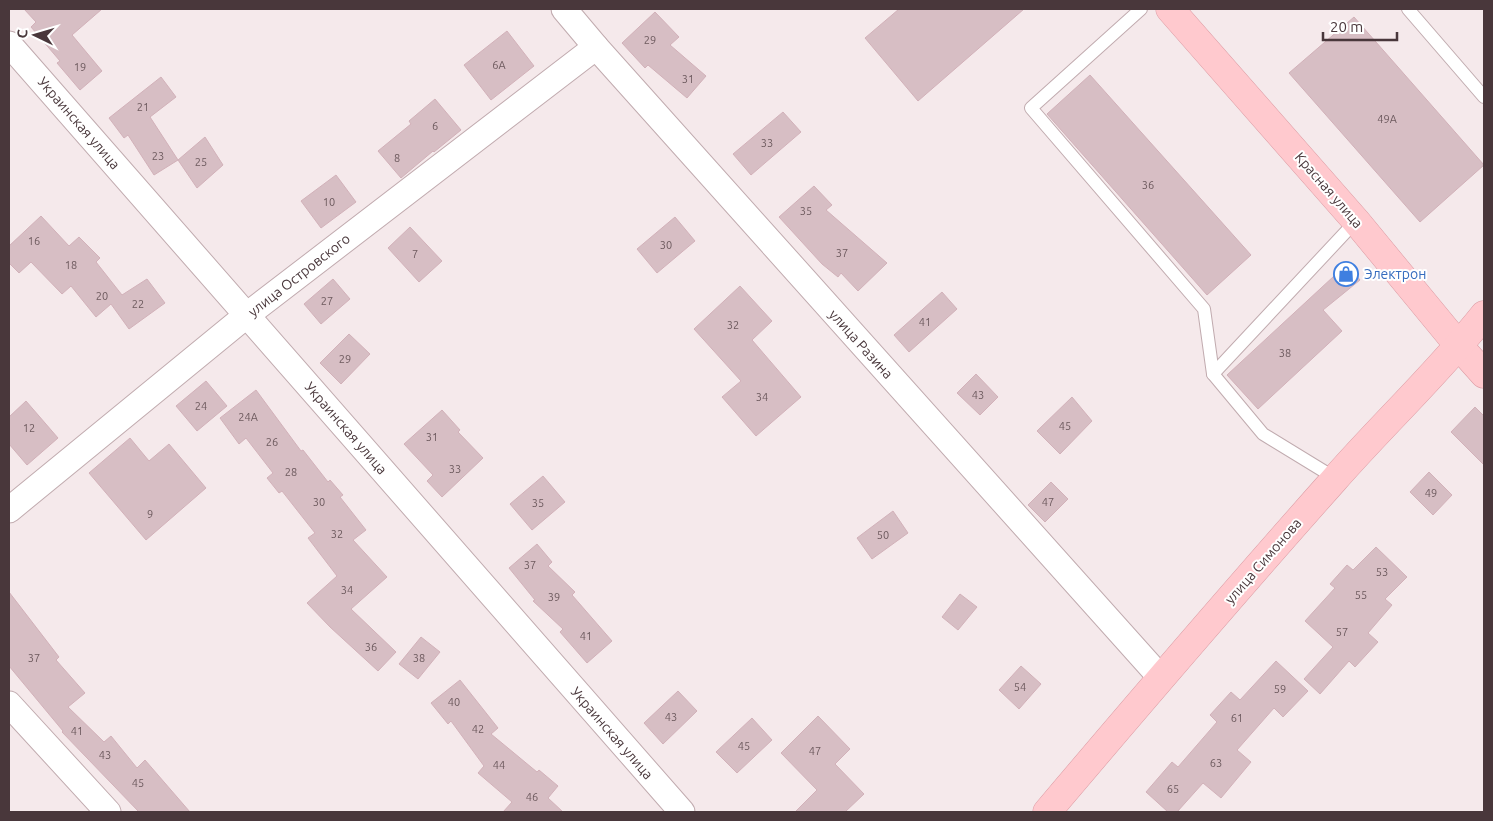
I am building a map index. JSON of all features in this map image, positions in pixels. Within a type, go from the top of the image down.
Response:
[{"type":"street","name":"улица Разина","points":[[564,9],[1161,678]]},
{"type":"street","name":"Красная улица","points":[[1170,9],[1356,221],[1484,374]]},
{"type":"street","name":"Украинская улица","points":[[9,44],[682,812]]},
{"type":"street","name":"улица Островского","points":[[9,510],[247,315],[596,47]]},
{"type":"street","name":"улица Симонова","points":[[1047,812],[1335,478],[1459,346],[1484,315]]},
{"type":"street","points":[[9,704],[108,812]]},
{"type":"lane","points":[[1141,9],[1031,108],[1204,309],[1213,374],[1263,434],[1335,478]]},
{"type":"lane","points":[[1408,9],[1484,97]]},
{"type":"lane","points":[[1213,374],[1356,221]]},
{"type":"building","points":[[24,9],[102,9],[72,35],[102,71],[80,90],[57,63],[60,61],[31,27],[36,22]]},
{"type":"building","points":[[899,9],[1024,9],[918,101],[865,38]]},
{"type":"building","points":[[655,12],[679,37],[670,45],[706,76],[687,98],[648,65],[645,68],[622,43]]},
{"type":"building","points":[[1354,17],[1484,165],[1420,222],[1289,73]]},
{"type":"building","points":[[507,31],[534,66],[491,100],[464,65]]},
{"type":"building","points":[[1090,75],[1251,255],[1207,295],[1047,114]]},
{"type":"building","points":[[161,77],[176,97],[150,117],[178,160],[154,175],[128,135],[124,138],[109,118]]},
{"type":"building","points":[[435,99],[461,130],[401,178],[378,151],[411,124],[409,121]]},
{"type":"building","points":[[783,112],[801,132],[751,175],[733,154]]},
{"type":"building","points":[[205,137],[223,165],[197,188],[178,160]]},
{"type":"building","points":[[336,175],[356,202],[321,228],[301,201]]},
{"type":"building","points":[[814,186],[832,205],[826,210],[887,263],[858,291],[841,273],[838,277],[822,264],[779,217]]},
{"type":"building","points":[[41,216],[69,246],[79,237],[100,258],[96,262],[122,295],[147,279],[165,303],[129,329],[111,304],[96,317],[71,286],[62,294],[31,262],[19,273],[9,263],[9,246]]},
{"type":"building","points":[[675,217],[695,241],[657,273],[637,249]]},
{"type":"building","points":[[410,227],[442,261],[419,282],[388,248]]},
{"type":"building","points":[[1347,264],[1360,280],[1323,310],[1342,331],[1258,409],[1227,375]]},
{"type":"building","points":[[333,279],[350,299],[321,324],[304,304]]},
{"type":"building","points":[[740,286],[772,321],[752,340],[801,397],[756,436],[722,397],[741,381],[694,329]]},
{"type":"building","points":[[942,292],[957,309],[909,352],[894,335]]},
{"type":"building","points":[[349,334],[370,354],[341,384],[320,363]]},
{"type":"building","points":[[976,374],[998,397],[980,415],[957,393]]},
{"type":"building","points":[[206,381],[227,406],[197,431],[176,406]]},
{"type":"building","points":[[256,390],[301,451],[303,450],[328,482],[330,480],[343,495],[340,497],[366,530],[353,540],[387,577],[351,609],[396,652],[378,671],[307,603],[337,576],[308,538],[315,533],[282,491],[279,493],[267,478],[273,473],[246,438],[239,444],[220,418]]},
{"type":"building","points":[[1072,397],[1092,421],[1060,454],[1037,431]]},
{"type":"building","points":[[26,401],[58,438],[27,465],[9,444],[9,417]]},
{"type":"building","points":[[1475,407],[1484,416],[1484,465],[1451,432]]},
{"type":"building","points":[[442,410],[460,430],[458,432],[483,458],[442,497],[427,481],[433,475],[404,444]]},
{"type":"building","points":[[130,438],[149,461],[169,444],[206,488],[146,540],[89,473]]},
{"type":"building","points":[[1429,472],[1452,495],[1433,515],[1410,492]]},
{"type":"building","points":[[543,476],[565,502],[532,530],[510,504]]},
{"type":"building","points":[[1051,482],[1068,499],[1045,522],[1028,505]]},
{"type":"building","points":[[893,511],[908,533],[872,559],[857,538]]},
{"type":"building","points":[[537,544],[552,562],[548,566],[575,592],[572,595],[612,641],[587,663],[560,632],[563,629],[533,601],[535,600],[509,568]]},
{"type":"building","points":[[1376,547],[1407,577],[1385,599],[1392,605],[1368,633],[1378,642],[1355,667],[1349,661],[1320,694],[1304,679],[1333,647],[1305,621],[1335,588],[1330,584],[1347,565],[1353,570]]},
{"type":"building","points":[[9,592],[59,657],[56,660],[85,693],[68,707],[104,742],[111,736],[137,768],[145,760],[190,812],[139,812],[62,732],[9,666]]},
{"type":"building","points":[[960,594],[977,607],[958,630],[942,617]]},
{"type":"building","points":[[421,637],[440,652],[418,679],[399,664]]},
{"type":"building","points":[[1276,661],[1308,691],[1283,717],[1274,708],[1237,750],[1251,762],[1221,798],[1203,783],[1177,812],[1168,812],[1146,792],[1172,762],[1178,767],[1217,722],[1210,715],[1231,692],[1240,700]]},
{"type":"building","points":[[1021,666],[1041,684],[1019,709],[999,690]]},
{"type":"building","points":[[460,680],[498,728],[491,734],[537,772],[539,770],[558,786],[548,798],[563,812],[503,812],[512,802],[478,773],[484,766],[451,721],[448,724],[431,703]]},
{"type":"building","points":[[678,691],[697,711],[663,744],[644,723]]},
{"type":"building","points":[[818,716],[850,749],[835,764],[864,794],[845,812],[795,812],[817,790],[781,753]]},
{"type":"building","points":[[752,718],[772,740],[737,773],[716,752]]},
{"type":"place","name":"Электрон","points":[[1346,274]]}]
